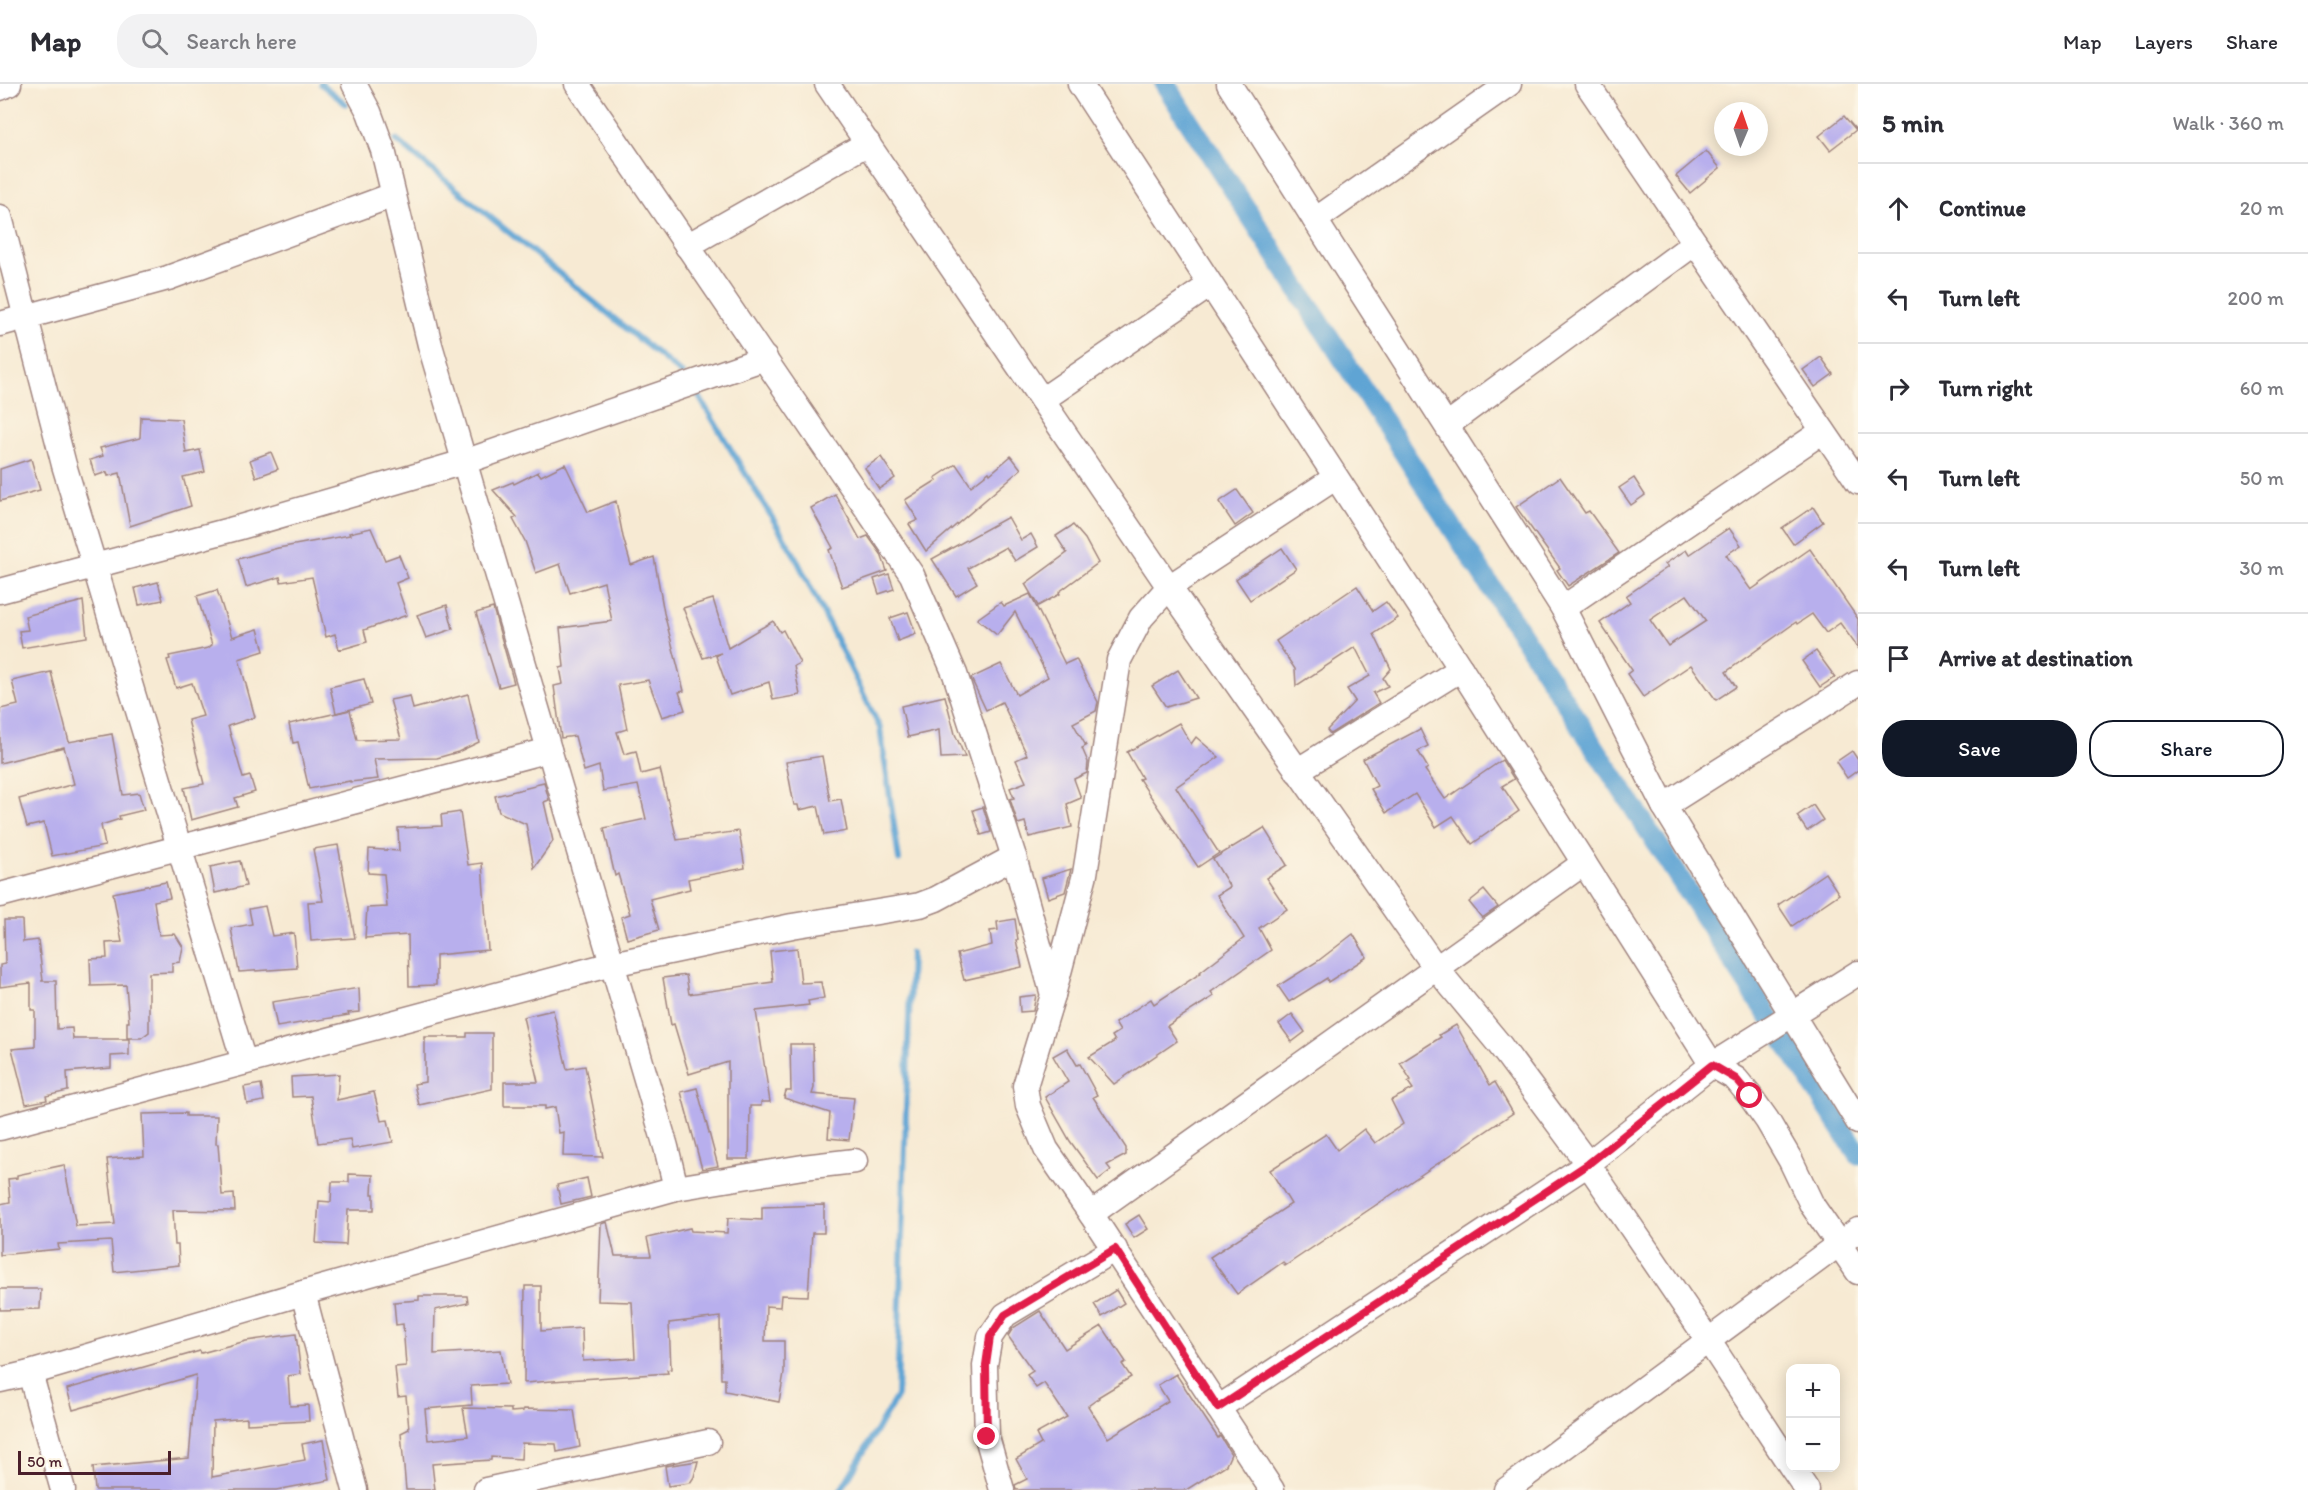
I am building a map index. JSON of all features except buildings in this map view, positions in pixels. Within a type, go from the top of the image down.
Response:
[{"type":"street","points":[[0,88],[9,84]]},
{"type":"street","points":[[354,84],[369,112],[383,150],[430,345],[676,1188]]},
{"type":"street","points":[[577,84],[912,575],[955,674],[1014,857],[1053,995]]},
{"type":"street","points":[[827,84],[1297,771],[1436,968],[1499,1044],[1588,1164],[1786,1458]]},
{"type":"street","points":[[1080,84],[1461,669],[1712,1065],[1736,1079],[1750,1096],[1791,1161],[1812,1205],[1849,1236],[1858,1272]]},
{"type":"street","points":[[1229,84],[1563,608],[1664,806],[1858,1122]]},
{"type":"street","points":[[1315,220],[1509,84]]},
{"type":"street","points":[[1587,84],[1858,482]]},
{"type":"street","points":[[687,246],[868,143]]},
{"type":"street","points":[[0,324],[168,278],[393,195]]},
{"type":"street","points":[[0,218],[24,318],[64,465],[244,1062]]},
{"type":"street","points":[[1447,425],[1695,243]]},
{"type":"street","points":[[1042,400],[1210,285]]},
{"type":"street","points":[[0,591],[249,525],[464,462],[765,358]]},
{"type":"street","points":[[1563,608],[1823,431]]},
{"type":"street","points":[[1272,1490],[1115,1249],[1046,1149],[1028,1106],[1025,1086],[1053,995],[1085,874],[1119,660],[1141,618],[1169,587],[1335,478]]},
{"type":"street","points":[[1297,771],[1461,669]]},
{"type":"street","points":[[1664,806],[1858,683]]},
{"type":"street","points":[[0,895],[549,750]]},
{"type":"street","points":[[0,1128],[612,964],[792,926],[920,905],[936,899],[1014,857]]},
{"type":"street","points":[[1091,1214],[1584,863]]},
{"type":"street","points":[[1218,1408],[1588,1164],[1712,1065],[1858,973]]},
{"type":"street","points":[[0,1380],[676,1188],[803,1167],[855,1161]]},
{"type":"street","points":[[1506,1490],[1849,1236]]},
{"type":"street","points":[[1002,1490],[987,1437],[986,1365],[990,1337],[1005,1315],[1115,1249]]},
{"type":"street","points":[[303,1293],[355,1490]]},
{"type":"street","points":[[30,1373],[63,1490]]},
{"type":"street","points":[[486,1490],[708,1442]]},
{"type":"street","points":[[1795,1472],[1807,1490]]},
{"type":"waterway","points":[[321,84],[346,104]]},
{"type":"waterway","points":[[1165,84],[1858,1154]]},
{"type":"waterway","points":[[396,140],[682,374]]},
{"type":"waterway","points":[[698,395],[794,554],[880,728],[899,860]]},
{"type":"waterway","points":[[841,1490],[897,1396],[911,953]]},
{"type":"route","points":[[987,1437],[986,1365],[990,1337],[1005,1315],[1115,1249],[1218,1408],[1588,1164],[1712,1065],[1736,1079],[1750,1096]]}]
